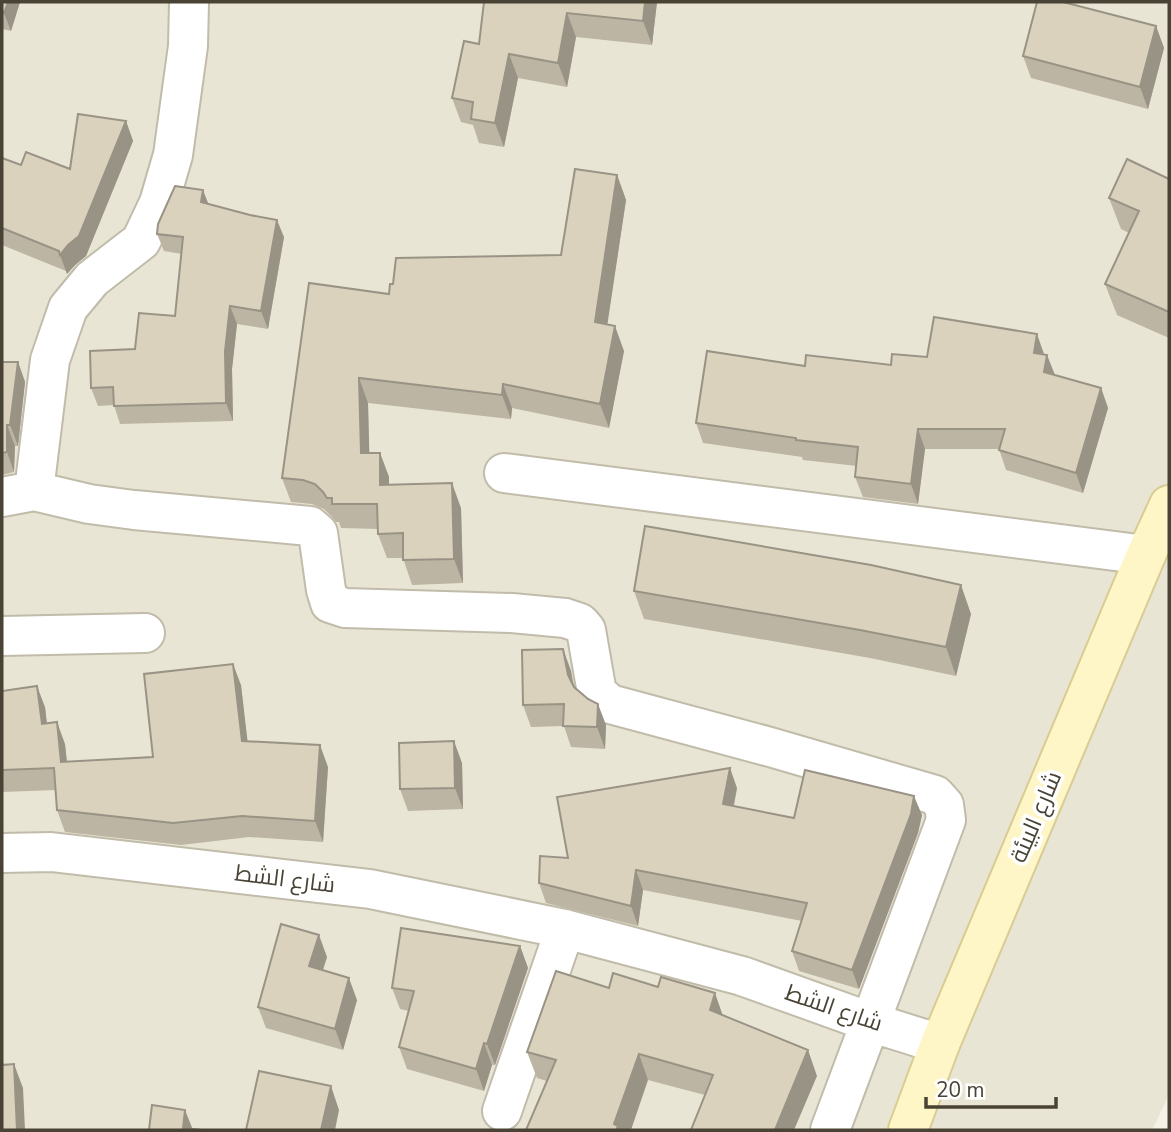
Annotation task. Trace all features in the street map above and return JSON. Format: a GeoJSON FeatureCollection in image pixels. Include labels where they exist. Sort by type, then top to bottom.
{"type":"FeatureCollection","features":[{"type":"Feature","properties":{"kind":"main road","name":"شارع البيئة"},"geometry":{"type":"LineString","coordinates":[[908,1130],[940,1044],[1169,505]]}},
{"type":"Feature","properties":{"kind":"street"},"geometry":{"type":"LineString","coordinates":[[189,2],[188,46],[173,155],[159,203],[141,241],[92,279],[68,308],[50,360],[18,494],[134,510],[310,526],[318,533],[330,603],[345,608],[512,613],[565,618],[580,623],[586,631],[597,693],[610,704],[936,795],[944,805],[946,820],[830,1130]]}},
{"type":"Feature","properties":{"kind":"street"},"geometry":{"type":"LineString","coordinates":[[504,473],[1146,555]]}},
{"type":"Feature","properties":{"kind":"street"},"geometry":{"type":"LineString","coordinates":[[2,636],[145,633]]}},
{"type":"Feature","properties":{"kind":"street","name":"شارع الشط"},"geometry":{"type":"LineString","coordinates":[[2,853],[51,852],[370,888],[565,929],[742,975],[940,1044]]}},
{"type":"Feature","properties":{"kind":"street"},"geometry":{"type":"LineString","coordinates":[[502,1111],[565,929]]}},
{"type":"Feature","properties":{"kind":"shaded area"},"geometry":{"type":"Polygon","coordinates":[[[2,2],[1169,2],[1169,1095],[1152,1130],[2,1130],[2,2]]]}},
{"type":"Feature","properties":{"kind":"building"},"geometry":{"type":"Polygon","coordinates":[[[2,2],[8,2],[4,13],[2,12],[2,2]]]}},
{"type":"Feature","properties":{"kind":"building"},"geometry":{"type":"Polygon","coordinates":[[[484,2],[645,2],[643,21],[567,13],[558,63],[509,54],[495,123],[471,119],[473,102],[452,98],[464,41],[479,44],[484,2]]]}},
{"type":"Feature","properties":{"kind":"building"},"geometry":{"type":"Polygon","coordinates":[[[1037,2],[1063,2],[1156,26],[1140,87],[1023,56],[1037,2]]]}},
{"type":"Feature","properties":{"kind":"building"},"geometry":{"type":"Polygon","coordinates":[[[78,114],[126,121],[79,236],[60,255],[59,251],[2,228],[2,158],[21,165],[26,152],[70,169],[78,114]]]}},
{"type":"Feature","properties":{"kind":"building"},"geometry":{"type":"Polygon","coordinates":[[[1127,159],[1169,179],[1169,312],[1105,284],[1139,211],[1109,198],[1127,159]]]}},
{"type":"Feature","properties":{"kind":"building"},"geometry":{"type":"Polygon","coordinates":[[[575,169],[617,175],[595,322],[615,326],[600,404],[503,384],[502,395],[359,378],[361,453],[380,453],[380,485],[452,483],[454,559],[403,560],[403,533],[378,534],[377,504],[332,504],[332,498],[327,498],[315,484],[282,478],[309,283],[389,294],[396,258],[561,255],[575,169]]]}},
{"type":"Feature","properties":{"kind":"building"},"geometry":{"type":"Polygon","coordinates":[[[175,186],[203,190],[201,202],[277,220],[261,311],[230,306],[225,351],[226,403],[114,406],[113,387],[91,388],[90,351],[135,349],[139,313],[175,316],[183,237],[157,234],[158,224],[175,186]]]}},
{"type":"Feature","properties":{"kind":"building"},"geometry":{"type":"Polygon","coordinates":[[[934,317],[1037,334],[1034,353],[1047,355],[1044,372],[1101,388],[1076,473],[999,450],[1005,429],[918,429],[911,484],[855,477],[858,447],[796,440],[696,423],[707,351],[805,366],[806,355],[891,365],[892,354],[927,357],[934,317]]]}},
{"type":"Feature","properties":{"kind":"building"},"geometry":{"type":"Polygon","coordinates":[[[2,362],[18,362],[10,425],[7,425],[7,452],[2,453],[2,362]]]}},
{"type":"Feature","properties":{"kind":"building"},"geometry":{"type":"Polygon","coordinates":[[[645,526],[871,565],[961,585],[946,647],[634,591],[645,526]]]}},
{"type":"Feature","properties":{"kind":"building"},"geometry":{"type":"Polygon","coordinates":[[[563,649],[568,675],[574,687],[598,704],[597,727],[563,726],[564,704],[523,705],[522,650],[563,649]]]}},
{"type":"Feature","properties":{"kind":"building"},"geometry":{"type":"Polygon","coordinates":[[[233,664],[242,741],[320,745],[315,821],[242,816],[173,823],[57,810],[54,768],[2,770],[2,691],[37,686],[42,724],[57,722],[61,762],[153,757],[144,674],[233,664]]]}},
{"type":"Feature","properties":{"kind":"building"},"geometry":{"type":"Polygon","coordinates":[[[454,741],[455,788],[400,789],[399,743],[454,741]]]}},
{"type":"Feature","properties":{"kind":"building"},"geometry":{"type":"Polygon","coordinates":[[[730,768],[723,804],[794,818],[805,770],[914,796],[911,814],[852,970],[792,951],[807,903],[636,870],[631,906],[539,883],[540,856],[568,858],[557,797],[730,768]]]}},
{"type":"Feature","properties":{"kind":"building"},"geometry":{"type":"Polygon","coordinates":[[[281,924],[319,935],[309,966],[349,978],[335,1029],[258,1007],[281,924]]]}},
{"type":"Feature","properties":{"kind":"building"},"geometry":{"type":"Polygon","coordinates":[[[401,928],[520,946],[476,1069],[399,1047],[414,991],[392,988],[401,928]]]}},
{"type":"Feature","properties":{"kind":"building"},"geometry":{"type":"Polygon","coordinates":[[[556,971],[609,988],[613,973],[658,987],[661,977],[715,993],[710,1010],[808,1050],[775,1130],[691,1130],[713,1075],[639,1054],[614,1124],[618,1126],[616,1130],[526,1130],[556,1060],[527,1052],[556,971]]]}},
{"type":"Feature","properties":{"kind":"building"},"geometry":{"type":"Polygon","coordinates":[[[14,1064],[17,1130],[2,1130],[2,1065],[14,1064]]]}},
{"type":"Feature","properties":{"kind":"building"},"geometry":{"type":"Polygon","coordinates":[[[259,1071],[331,1086],[321,1130],[246,1130],[259,1071]]]}},
{"type":"Feature","properties":{"kind":"building"},"geometry":{"type":"Polygon","coordinates":[[[152,1105],[185,1110],[183,1128],[202,1130],[149,1130],[152,1105]]]}}]}
